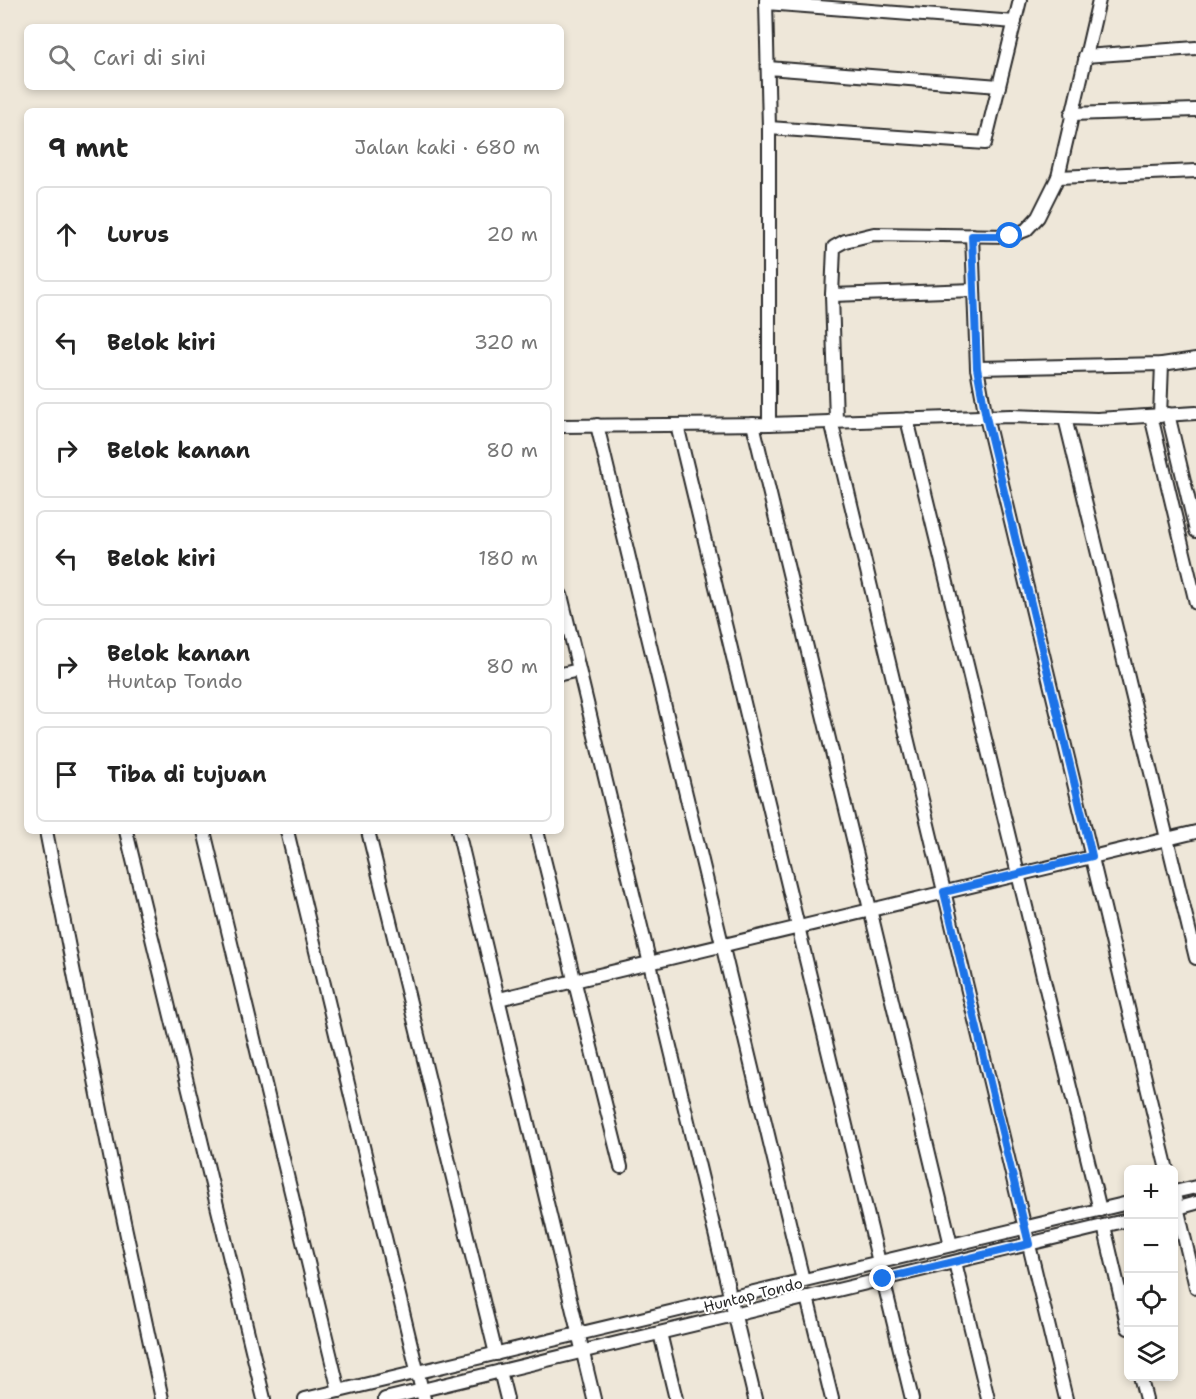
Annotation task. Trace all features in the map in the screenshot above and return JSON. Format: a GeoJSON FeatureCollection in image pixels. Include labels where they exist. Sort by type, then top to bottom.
{"type":"FeatureCollection","features":[{"type":"Feature","properties":{"kind":"street"},"geometry":{"type":"LineString","coordinates":[[770,128],[985,143],[1020,0]]}},
{"type":"Feature","properties":{"kind":"street"},"geometry":{"type":"LineString","coordinates":[[1066,1399],[834,421],[832,295],[834,247],[845,241],[874,234],[1010,236],[1026,230],[1038,217],[1058,177],[1099,0]]}},
{"type":"Feature","properties":{"kind":"street"},"geometry":{"type":"LineString","coordinates":[[769,424],[770,128],[766,2],[1015,22]]}},
{"type":"Feature","properties":{"kind":"street"},"geometry":{"type":"LineString","coordinates":[[1085,56],[1196,48]]}},
{"type":"Feature","properties":{"kind":"street"},"geometry":{"type":"LineString","coordinates":[[768,68],[999,86]]}},
{"type":"Feature","properties":{"kind":"street"},"geometry":{"type":"LineString","coordinates":[[1071,114],[1196,110]]}},
{"type":"Feature","properties":{"kind":"street"},"geometry":{"type":"LineString","coordinates":[[1058,177],[1196,171]]}},
{"type":"Feature","properties":{"kind":"street"},"geometry":{"type":"LineString","coordinates":[[972,236],[977,368],[986,417],[1166,1165]]}},
{"type":"Feature","properties":{"kind":"street"},"geometry":{"type":"LineString","coordinates":[[832,295],[974,290]]}},
{"type":"Feature","properties":{"kind":"street"},"geometry":{"type":"LineString","coordinates":[[977,368],[1162,364],[1196,359]]}},
{"type":"Feature","properties":{"kind":"street"},"geometry":{"type":"LineString","coordinates":[[1162,364],[1160,415],[1196,603]]}},
{"type":"Feature","properties":{"kind":"street"},"geometry":{"type":"LineString","coordinates":[[564,426],[769,424],[986,417],[1097,419],[1196,413]]}},
{"type":"Feature","properties":{"kind":"street"},"geometry":{"type":"LineString","coordinates":[[1160,415],[1196,531]]}},
{"type":"Feature","properties":{"kind":"street"},"geometry":{"type":"LineString","coordinates":[[1065,418],[1196,958]]}},
{"type":"Feature","properties":{"kind":"street"},"geometry":{"type":"LineString","coordinates":[[907,419],[1100,1210]]}},
{"type":"Feature","properties":{"kind":"street"},"geometry":{"type":"LineString","coordinates":[[753,424],[951,1245]]}},
{"type":"Feature","properties":{"kind":"street"},"geometry":{"type":"LineString","coordinates":[[597,425],[803,1280]]}},
{"type":"Feature","properties":{"kind":"street"},"geometry":{"type":"LineString","coordinates":[[676,425],[912,1399]]}},
{"type":"Feature","properties":{"kind":"street"},"geometry":{"type":"LineString","coordinates":[[564,608],[755,1399]]}},
{"type":"Feature","properties":{"kind":"street"},"geometry":{"type":"LineString","coordinates":[[564,673],[579,670]]}},
{"type":"Feature","properties":{"kind":"street"},"geometry":{"type":"LineString","coordinates":[[499,999],[1196,831]]}},
{"type":"Feature","properties":{"kind":"street"},"geometry":{"type":"LineString","coordinates":[[47,834],[111,1161],[162,1399]]}},
{"type":"Feature","properties":{"kind":"street"},"geometry":{"type":"LineString","coordinates":[[127,834],[264,1399]]}},
{"type":"Feature","properties":{"kind":"street"},"geometry":{"type":"LineString","coordinates":[[205,834],[339,1391]]}},
{"type":"Feature","properties":{"kind":"street"},"geometry":{"type":"LineString","coordinates":[[288,834],[423,1395]]}},
{"type":"Feature","properties":{"kind":"street"},"geometry":{"type":"LineString","coordinates":[[369,834],[496,1354]]}},
{"type":"Feature","properties":{"kind":"street"},"geometry":{"type":"LineString","coordinates":[[459,834],[594,1399]]}},
{"type":"Feature","properties":{"kind":"street"},"geometry":{"type":"LineString","coordinates":[[538,834],[621,1167]]}},
{"type":"Feature","properties":{"kind":"street"},"geometry":{"type":"LineString","coordinates":[[1178,1192],[1196,1187]]}},
{"type":"Feature","properties":{"kind":"street"},"geometry":{"type":"LineString","coordinates":[[1178,1207],[1196,1203]]}},
{"type":"Feature","properties":{"kind":"street"},"geometry":{"type":"LineString","coordinates":[[305,1399],[1124,1204]]}},
{"type":"Feature","properties":{"kind":"street"},"geometry":{"type":"LineString","coordinates":[[1178,1219],[1196,1287]]}},
{"type":"Feature","properties":{"kind":"street","name":"Huntap Tondo"},"geometry":{"type":"LineString","coordinates":[[385,1399],[423,1395],[500,1371],[1124,1221]]}},
{"type":"Feature","properties":{"kind":"street"},"geometry":{"type":"LineString","coordinates":[[1104,1226],[1128,1327]]}},
{"type":"Feature","properties":{"kind":"street"},"geometry":{"type":"LineString","coordinates":[[955,1262],[988,1399]]}},
{"type":"Feature","properties":{"kind":"street"},"geometry":{"type":"LineString","coordinates":[[807,1297],[832,1399]]}},
{"type":"Feature","properties":{"kind":"street"},"geometry":{"type":"LineString","coordinates":[[660,1333],[676,1399]]}},
{"type":"Feature","properties":{"kind":"street"},"geometry":{"type":"LineString","coordinates":[[500,1371],[507,1399]]}},
{"type":"Feature","properties":{"kind":"street"},"geometry":{"type":"LineString","coordinates":[[1141,1381],[1146,1399]]}},
{"type":"Feature","properties":{"kind":"route"},"geometry":{"type":"LineString","coordinates":[[883,1279],[1029,1244],[944,892],[1092,856],[986,417],[977,368],[972,236],[1010,236]]}}]}
